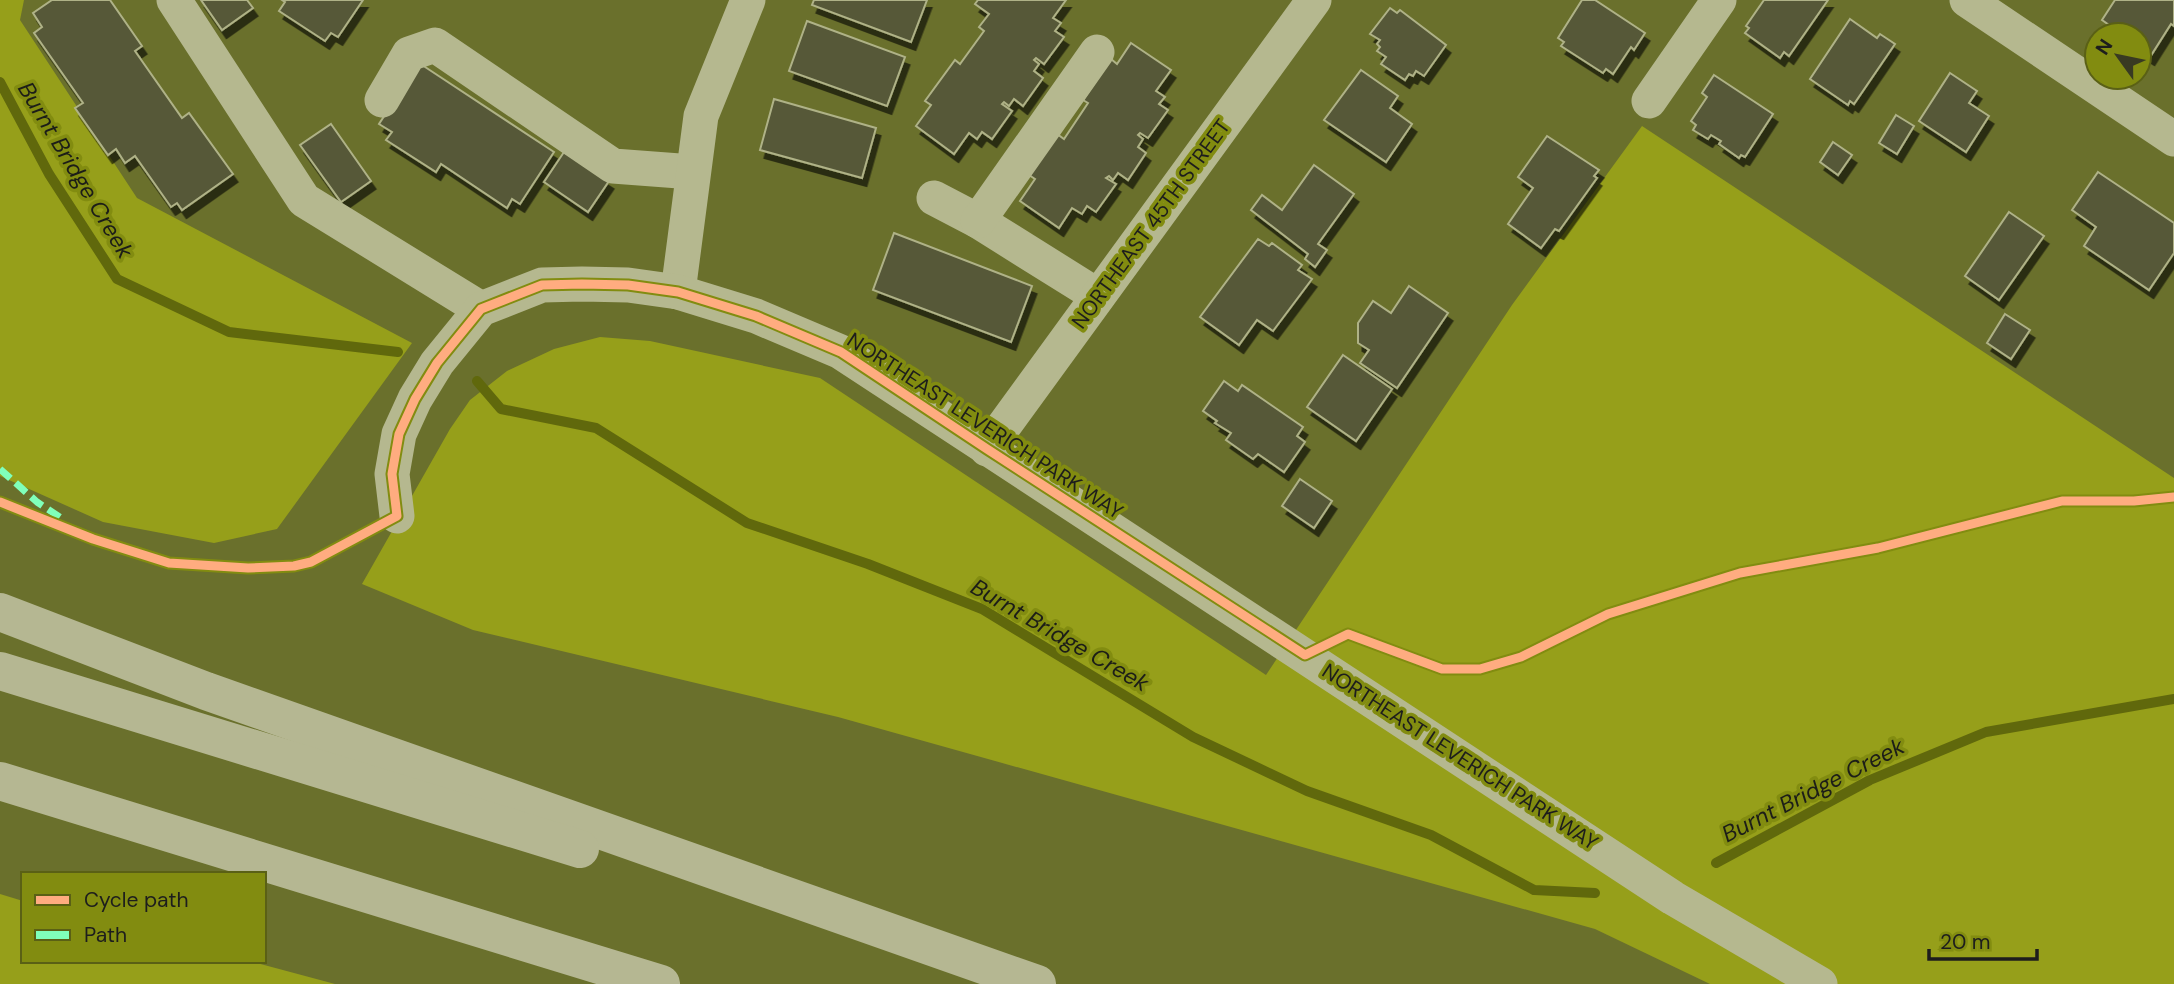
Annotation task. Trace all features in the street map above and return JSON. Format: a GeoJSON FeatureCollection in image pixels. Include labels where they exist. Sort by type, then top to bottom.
{"type":"FeatureCollection","features":[{"type":"Feature","properties":{"kind":"highway"},"geometry":{"type":"LineString","coordinates":[[0,612],[233,700],[1037,984]]}},
{"type":"Feature","properties":{"kind":"highway"},"geometry":{"type":"LineString","coordinates":[[0,671],[1020,984]]}},
{"type":"Feature","properties":{"kind":"highway"},"geometry":{"type":"LineString","coordinates":[[0,781],[661,984]]}},
{"type":"Feature","properties":{"kind":"street"},"geometry":{"type":"LineString","coordinates":[[174,0],[304,200],[481,309]]}},
{"type":"Feature","properties":{"kind":"street"},"geometry":{"type":"LineString","coordinates":[[678,292],[701,116],[748,0]]}},
{"type":"Feature","properties":{"kind":"street","name":"NORTHEAST 45TH STREET"},"geometry":{"type":"LineString","coordinates":[[987,449],[1314,0]]}},
{"type":"Feature","properties":{"kind":"street"},"geometry":{"type":"LineString","coordinates":[[1649,101],[1719,0]]}},
{"type":"Feature","properties":{"kind":"street"},"geometry":{"type":"LineString","coordinates":[[1968,0],[2174,139]]}},
{"type":"Feature","properties":{"kind":"street"},"geometry":{"type":"LineString","coordinates":[[382,100],[409,54],[435,45],[613,166],[693,172]]}},
{"type":"Feature","properties":{"kind":"street"},"geometry":{"type":"LineString","coordinates":[[978,221],[1097,52]]}},
{"type":"Feature","properties":{"kind":"street"},"geometry":{"type":"LineString","coordinates":[[934,198],[978,221],[1098,296]]}},
{"type":"Feature","properties":{"kind":"street","name":"NORTHEAST LEVERICH PARK WAY"},"geometry":{"type":"LineString","coordinates":[[397,516],[392,474],[399,434],[436,363],[481,309],[542,285],[628,285],[678,292],[756,316],[841,352],[1672,898],[1820,984]]}},
{"type":"Feature","properties":{"kind":"shaded area"},"geometry":{"type":"Polygon","coordinates":[[[0,0],[24,0],[20,20],[137,198],[412,343],[277,529],[214,543],[103,522],[0,476],[0,0]]]}},
{"type":"Feature","properties":{"kind":"shaded area"},"geometry":{"type":"Polygon","coordinates":[[[1642,126],[2174,478],[2174,984],[1710,984],[1595,929],[838,717],[473,630],[362,584],[450,429],[470,400],[507,371],[554,349],[600,337],[650,341],[820,378],[1266,675],[1512,305],[1642,126]]]}},
{"type":"Feature","properties":{"kind":"shaded area"},"geometry":{"type":"Polygon","coordinates":[[[0,894],[21,900],[21,963],[256,963],[335,984],[0,984],[0,894]]]}},
{"type":"Feature","properties":{"kind":"building"},"geometry":{"type":"Polygon","coordinates":[[[52,0],[110,0],[142,46],[135,51],[182,118],[189,113],[233,174],[182,210],[177,203],[171,207],[135,156],[125,163],[116,149],[108,155],[75,108],[83,103],[34,33],[42,27],[33,13],[52,0]]]}},
{"type":"Feature","properties":{"kind":"building"},"geometry":{"type":"Polygon","coordinates":[[[201,0],[247,0],[253,8],[222,30],[201,0]]]}},
{"type":"Feature","properties":{"kind":"building"},"geometry":{"type":"Polygon","coordinates":[[[282,0],[363,0],[338,37],[331,33],[325,41],[279,11],[285,2],[282,0]]]}},
{"type":"Feature","properties":{"kind":"building"},"geometry":{"type":"Polygon","coordinates":[[[814,0],[927,0],[911,42],[812,5],[814,0]]]}},
{"type":"Feature","properties":{"kind":"building"},"geometry":{"type":"Polygon","coordinates":[[[978,0],[1066,0],[1053,18],[1061,23],[1055,31],[1064,37],[1044,64],[1036,58],[1034,60],[1039,64],[1034,71],[1043,78],[1023,106],[1014,99],[1009,106],[1004,102],[1002,104],[1012,111],[992,139],[982,132],[977,139],[969,133],[954,154],[916,126],[931,105],[925,101],[955,60],[960,64],[984,31],[979,27],[989,14],[975,4],[978,0]]]}},
{"type":"Feature","properties":{"kind":"building"},"geometry":{"type":"Polygon","coordinates":[[[1582,0],[1595,0],[1645,33],[1634,50],[1631,47],[1613,74],[1606,69],[1603,73],[1561,46],[1564,42],[1558,38],[1582,0]]]}},
{"type":"Feature","properties":{"kind":"building"},"geometry":{"type":"Polygon","coordinates":[[[1764,0],[1828,0],[1789,56],[1784,52],[1780,58],[1745,33],[1749,28],[1746,26],[1764,0]]]}},
{"type":"Feature","properties":{"kind":"building"},"geometry":{"type":"Polygon","coordinates":[[[2115,0],[2174,0],[2174,26],[2171,24],[2153,52],[2153,21],[2102,20],[2115,0]]]}},
{"type":"Feature","properties":{"kind":"building"},"geometry":{"type":"Polygon","coordinates":[[[1390,8],[1397,13],[1400,10],[1446,45],[1424,76],[1416,71],[1413,76],[1409,74],[1405,80],[1381,64],[1386,57],[1377,51],[1380,40],[1370,34],[1390,8]]]}},
{"type":"Feature","properties":{"kind":"building"},"geometry":{"type":"Polygon","coordinates":[[[1850,19],[1877,38],[1880,34],[1895,44],[1854,104],[1850,101],[1848,105],[1810,79],[1850,19]]]}},
{"type":"Feature","properties":{"kind":"building"},"geometry":{"type":"Polygon","coordinates":[[[807,21],[905,57],[887,106],[789,71],[807,21]]]}},
{"type":"Feature","properties":{"kind":"building"},"geometry":{"type":"Polygon","coordinates":[[[1131,43],[1171,70],[1156,91],[1165,97],[1159,104],[1168,110],[1148,138],[1140,133],[1138,135],[1143,139],[1138,147],[1146,153],[1128,180],[1118,173],[1113,180],[1109,176],[1106,178],[1116,184],[1096,212],[1087,206],[1082,214],[1072,208],[1059,228],[1020,201],[1035,179],[1029,175],[1057,134],[1064,139],[1088,103],[1083,100],[1111,59],[1117,64],[1131,43]]]}},
{"type":"Feature","properties":{"kind":"building"},"geometry":{"type":"Polygon","coordinates":[[[419,63],[554,152],[520,204],[512,199],[507,208],[441,164],[436,172],[386,140],[392,132],[379,124],[419,63]]]}},
{"type":"Feature","properties":{"kind":"building"},"geometry":{"type":"Polygon","coordinates":[[[1361,70],[1398,96],[1390,108],[1412,124],[1386,162],[1324,120],[1361,70]]]}},
{"type":"Feature","properties":{"kind":"building"},"geometry":{"type":"Polygon","coordinates":[[[1950,73],[1977,91],[1969,103],[1989,116],[1966,152],[1919,121],[1950,73]]]}},
{"type":"Feature","properties":{"kind":"building"},"geometry":{"type":"Polygon","coordinates":[[[1714,75],[1773,114],[1745,157],[1741,155],[1739,158],[1711,135],[1708,139],[1693,130],[1696,125],[1691,121],[1707,97],[1702,93],[1714,75]]]}},
{"type":"Feature","properties":{"kind":"building"},"geometry":{"type":"Polygon","coordinates":[[[774,99],[876,128],[862,178],[760,150],[774,99]]]}},
{"type":"Feature","properties":{"kind":"building"},"geometry":{"type":"Polygon","coordinates":[[[1896,115],[1914,126],[1897,154],[1879,143],[1896,115]]]}},
{"type":"Feature","properties":{"kind":"building"},"geometry":{"type":"Polygon","coordinates":[[[331,124],[371,181],[341,202],[300,145],[331,124]]]}},
{"type":"Feature","properties":{"kind":"building"},"geometry":{"type":"Polygon","coordinates":[[[1547,136],[1599,170],[1594,176],[1597,178],[1559,231],[1555,229],[1541,248],[1508,224],[1533,188],[1518,177],[1547,136]]]}},
{"type":"Feature","properties":{"kind":"building"},"geometry":{"type":"Polygon","coordinates":[[[1833,142],[1852,155],[1838,175],[1820,162],[1833,142]]]}},
{"type":"Feature","properties":{"kind":"building"},"geometry":{"type":"Polygon","coordinates":[[[564,152],[609,181],[588,212],[544,182],[564,152]]]}},
{"type":"Feature","properties":{"kind":"building"},"geometry":{"type":"Polygon","coordinates":[[[1314,165],[1354,194],[1318,244],[1327,250],[1315,267],[1305,259],[1308,254],[1251,210],[1262,195],[1282,210],[1314,165]]]}},
{"type":"Feature","properties":{"kind":"building"},"geometry":{"type":"Polygon","coordinates":[[[2098,172],[2174,223],[2174,253],[2149,290],[2084,246],[2096,227],[2072,210],[2098,172]]]}},
{"type":"Feature","properties":{"kind":"building"},"geometry":{"type":"Polygon","coordinates":[[[2009,212],[2044,236],[1999,300],[1965,276],[2009,212]]]}},
{"type":"Feature","properties":{"kind":"building"},"geometry":{"type":"Polygon","coordinates":[[[894,233],[1032,286],[1011,342],[873,290],[894,233]]]}},
{"type":"Feature","properties":{"kind":"building"},"geometry":{"type":"Polygon","coordinates":[[[1258,239],[1269,246],[1272,243],[1302,265],[1298,270],[1312,279],[1273,331],[1257,320],[1239,345],[1200,317],[1258,239]]]}},
{"type":"Feature","properties":{"kind":"building"},"geometry":{"type":"Polygon","coordinates":[[[1409,286],[1448,313],[1397,388],[1360,363],[1369,350],[1358,343],[1358,323],[1373,301],[1391,313],[1409,286]]]}},
{"type":"Feature","properties":{"kind":"building"},"geometry":{"type":"Polygon","coordinates":[[[2005,314],[2030,330],[2011,359],[1987,343],[2005,314]]]}},
{"type":"Feature","properties":{"kind":"building"},"geometry":{"type":"Polygon","coordinates":[[[1343,355],[1392,389],[1356,441],[1307,407],[1343,355]]]}},
{"type":"Feature","properties":{"kind":"building"},"geometry":{"type":"Polygon","coordinates":[[[1224,381],[1238,391],[1242,385],[1303,427],[1297,436],[1305,442],[1284,472],[1258,454],[1253,459],[1226,440],[1231,433],[1203,411],[1224,381]]]}},
{"type":"Feature","properties":{"kind":"building"},"geometry":{"type":"Polygon","coordinates":[[[1300,479],[1332,501],[1314,528],[1282,506],[1300,479]]]}},
{"type":"Feature","properties":{"kind":"waterway","name":"Burnt Bridge Creek"},"geometry":{"type":"LineString","coordinates":[[0,82],[49,174],[117,279],[229,332],[398,352]]}},
{"type":"Feature","properties":{"kind":"waterway","name":"Burnt Bridge Creek"},"geometry":{"type":"LineString","coordinates":[[477,381],[501,409],[596,428],[747,523],[868,564],[982,609],[1193,737],[1307,791],[1431,835],[1534,890],[1595,893]]}},
{"type":"Feature","properties":{"kind":"waterway","name":"Burnt Bridge Creek"},"geometry":{"type":"LineString","coordinates":[[1716,863],[1870,780],[1986,732],[2174,699]]}},
{"type":"Feature","properties":{"kind":"marked path"},"geometry":{"type":"LineString","coordinates":[[0,469],[37,502],[64,520]]}},
{"type":"Feature","properties":{"kind":"cycle path"},"geometry":{"type":"LineString","coordinates":[[0,502],[93,539],[169,563],[248,568],[294,566],[311,562],[397,516],[392,474],[399,434],[415,399],[437,363],[481,309],[542,285],[582,284],[628,285],[678,292],[756,316],[841,352],[1305,655],[1348,634],[1442,669],[1480,669],[1521,657],[1608,614],[1740,573],[1878,548],[2062,501],[2134,501],[2174,497]]}}]}
